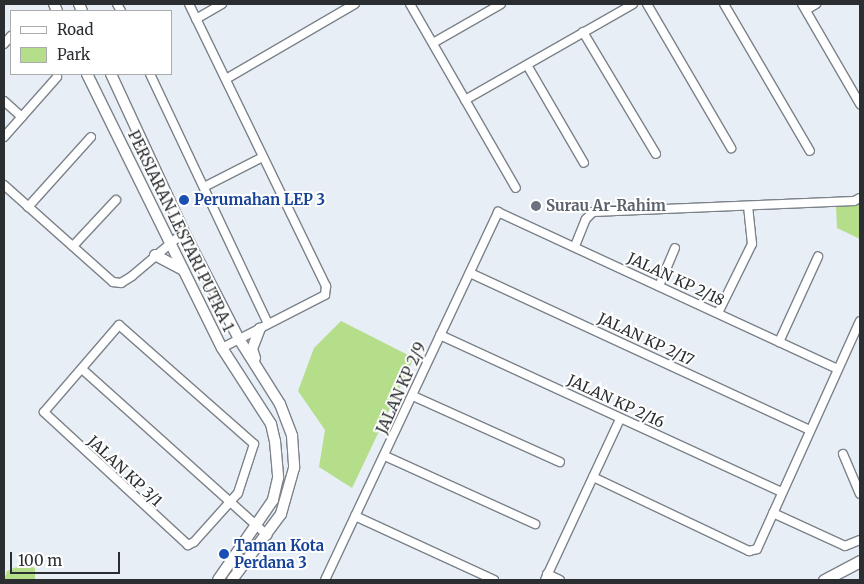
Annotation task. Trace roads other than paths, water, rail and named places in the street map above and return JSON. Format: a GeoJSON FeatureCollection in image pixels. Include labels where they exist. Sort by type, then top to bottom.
{"type":"FeatureCollection","features":[{"type":"Feature","properties":{"kind":"main road"},"geometry":{"type":"LineString","coordinates":[[824,580],[860,560]]}},
{"type":"Feature","properties":{"kind":"street"},"geometry":{"type":"LineString","coordinates":[[189,4],[326,286],[325,295],[222,348]]}},
{"type":"Feature","properties":{"kind":"street"},"geometry":{"type":"LineString","coordinates":[[196,19],[222,4]]}},
{"type":"Feature","properties":{"kind":"street"},"geometry":{"type":"LineString","coordinates":[[226,79],[355,4]]}},
{"type":"Feature","properties":{"kind":"street"},"geometry":{"type":"LineString","coordinates":[[410,4],[516,188]]}},
{"type":"Feature","properties":{"kind":"street"},"geometry":{"type":"LineString","coordinates":[[465,100],[633,4]]}},
{"type":"Feature","properties":{"kind":"street"},"geometry":{"type":"LineString","coordinates":[[648,4],[731,148]]}},
{"type":"Feature","properties":{"kind":"street"},"geometry":{"type":"LineString","coordinates":[[724,4],[810,151]]}},
{"type":"Feature","properties":{"kind":"street"},"geometry":{"type":"LineString","coordinates":[[816,4],[804,7],[860,104]]}},
{"type":"Feature","properties":{"kind":"street"},"geometry":{"type":"LineString","coordinates":[[433,43],[496,5]]}},
{"type":"Feature","properties":{"kind":"street"},"geometry":{"type":"LineString","coordinates":[[583,32],[656,154]]}},
{"type":"Feature","properties":{"kind":"street"},"geometry":{"type":"LineString","coordinates":[[527,65],[584,163]]}},
{"type":"Feature","properties":{"kind":"street","name":"PERSIARAN LESTARI PUTRA 1"},"geometry":{"type":"LineString","coordinates":[[88,75],[222,348],[253,399],[271,424],[278,458],[273,500],[257,527],[218,580]]}},
{"type":"Feature","properties":{"kind":"street","name":"PERSIARAN LESTARI PUTRA 1"},"geometry":{"type":"LineString","coordinates":[[111,75],[184,232],[239,339],[263,377]]}},
{"type":"Feature","properties":{"kind":"street"},"geometry":{"type":"LineString","coordinates":[[150,75],[204,187],[264,326]]}},
{"type":"Feature","properties":{"kind":"street"},"geometry":{"type":"LineString","coordinates":[[4,137],[57,77]]}},
{"type":"Feature","properties":{"kind":"street"},"geometry":{"type":"LineString","coordinates":[[4,101],[22,117]]}},
{"type":"Feature","properties":{"kind":"street"},"geometry":{"type":"LineString","coordinates":[[28,207],[91,137]]}},
{"type":"Feature","properties":{"kind":"street"},"geometry":{"type":"LineString","coordinates":[[204,187],[263,157]]}},
{"type":"Feature","properties":{"kind":"street"},"geometry":{"type":"LineString","coordinates":[[4,185],[113,282],[121,283],[184,232]]}},
{"type":"Feature","properties":{"kind":"street"},"geometry":{"type":"LineString","coordinates":[[575,246],[586,219],[593,212],[854,201],[860,198]]}},
{"type":"Feature","properties":{"kind":"street"},"geometry":{"type":"LineString","coordinates":[[73,246],[116,200]]}},
{"type":"Feature","properties":{"kind":"street"},"geometry":{"type":"LineString","coordinates":[[718,313],[752,244],[748,206]]}},
{"type":"Feature","properties":{"kind":"street","name":"JALAN KP 2/9"},"geometry":{"type":"LineString","coordinates":[[326,578],[385,456],[498,212],[504,212]]}},
{"type":"Feature","properties":{"kind":"street","name":"JALAN KP 2/18"},"geometry":{"type":"LineString","coordinates":[[504,212],[838,369]]}},
{"type":"Feature","properties":{"kind":"street"},"geometry":{"type":"LineString","coordinates":[[658,286],[675,248]]}},
{"type":"Feature","properties":{"kind":"street"},"geometry":{"type":"LineString","coordinates":[[155,255],[183,271]]}},
{"type":"Feature","properties":{"kind":"street"},"geometry":{"type":"LineString","coordinates":[[779,342],[818,257]]}},
{"type":"Feature","properties":{"kind":"street","name":"JALAN KP 2/17"},"geometry":{"type":"LineString","coordinates":[[470,273],[810,430]]}},
{"type":"Feature","properties":{"kind":"street"},"geometry":{"type":"LineString","coordinates":[[593,478],[749,550],[757,549],[781,492],[860,322]]}},
{"type":"Feature","properties":{"kind":"street"},"geometry":{"type":"LineString","coordinates":[[230,502],[238,493],[254,449],[252,440],[122,325],[117,327],[82,369],[257,527],[267,535]]}},
{"type":"Feature","properties":{"kind":"street"},"geometry":{"type":"LineString","coordinates":[[232,580],[281,514],[294,468],[292,436],[280,404],[263,377],[252,349],[264,326]]}},
{"type":"Feature","properties":{"kind":"street","name":"JALAN KP 2/16"},"geometry":{"type":"LineString","coordinates":[[440,335],[781,492]]}},
{"type":"Feature","properties":{"kind":"street","name":"JALAN KP 3/1"},"geometry":{"type":"LineString","coordinates":[[82,369],[45,408],[46,416],[181,541],[188,545],[194,542],[230,502]]}},
{"type":"Feature","properties":{"kind":"street"},"geometry":{"type":"LineString","coordinates":[[413,396],[560,462]]}},
{"type":"Feature","properties":{"kind":"street"},"geometry":{"type":"LineString","coordinates":[[560,580],[546,577],[620,419]]}},
{"type":"Feature","properties":{"kind":"street"},"geometry":{"type":"LineString","coordinates":[[843,454],[860,494]]}},
{"type":"Feature","properties":{"kind":"street"},"geometry":{"type":"LineString","coordinates":[[385,456],[535,524]]}},
{"type":"Feature","properties":{"kind":"street"},"geometry":{"type":"LineString","coordinates":[[772,513],[844,546],[860,540]]}},
{"type":"Feature","properties":{"kind":"street"},"geometry":{"type":"LineString","coordinates":[[355,516],[494,580]]}},
{"type":"Feature","properties":{"kind":"street"},"geometry":{"type":"LineString","coordinates":[[326,578],[336,580]]}},
{"type":"Feature","properties":{"kind":"place","name":"Perumahan LEP 3"},"geometry":{"type":"Point","coordinates":[184,200]}},
{"type":"Feature","properties":{"kind":"place","name":"Surau Ar-Rahim"},"geometry":{"type":"Point","coordinates":[536,206]}},
{"type":"Feature","properties":{"kind":"place","name":"Taman Kota Perdana 3"},"geometry":{"type":"Point","coordinates":[224,554]}}]}
